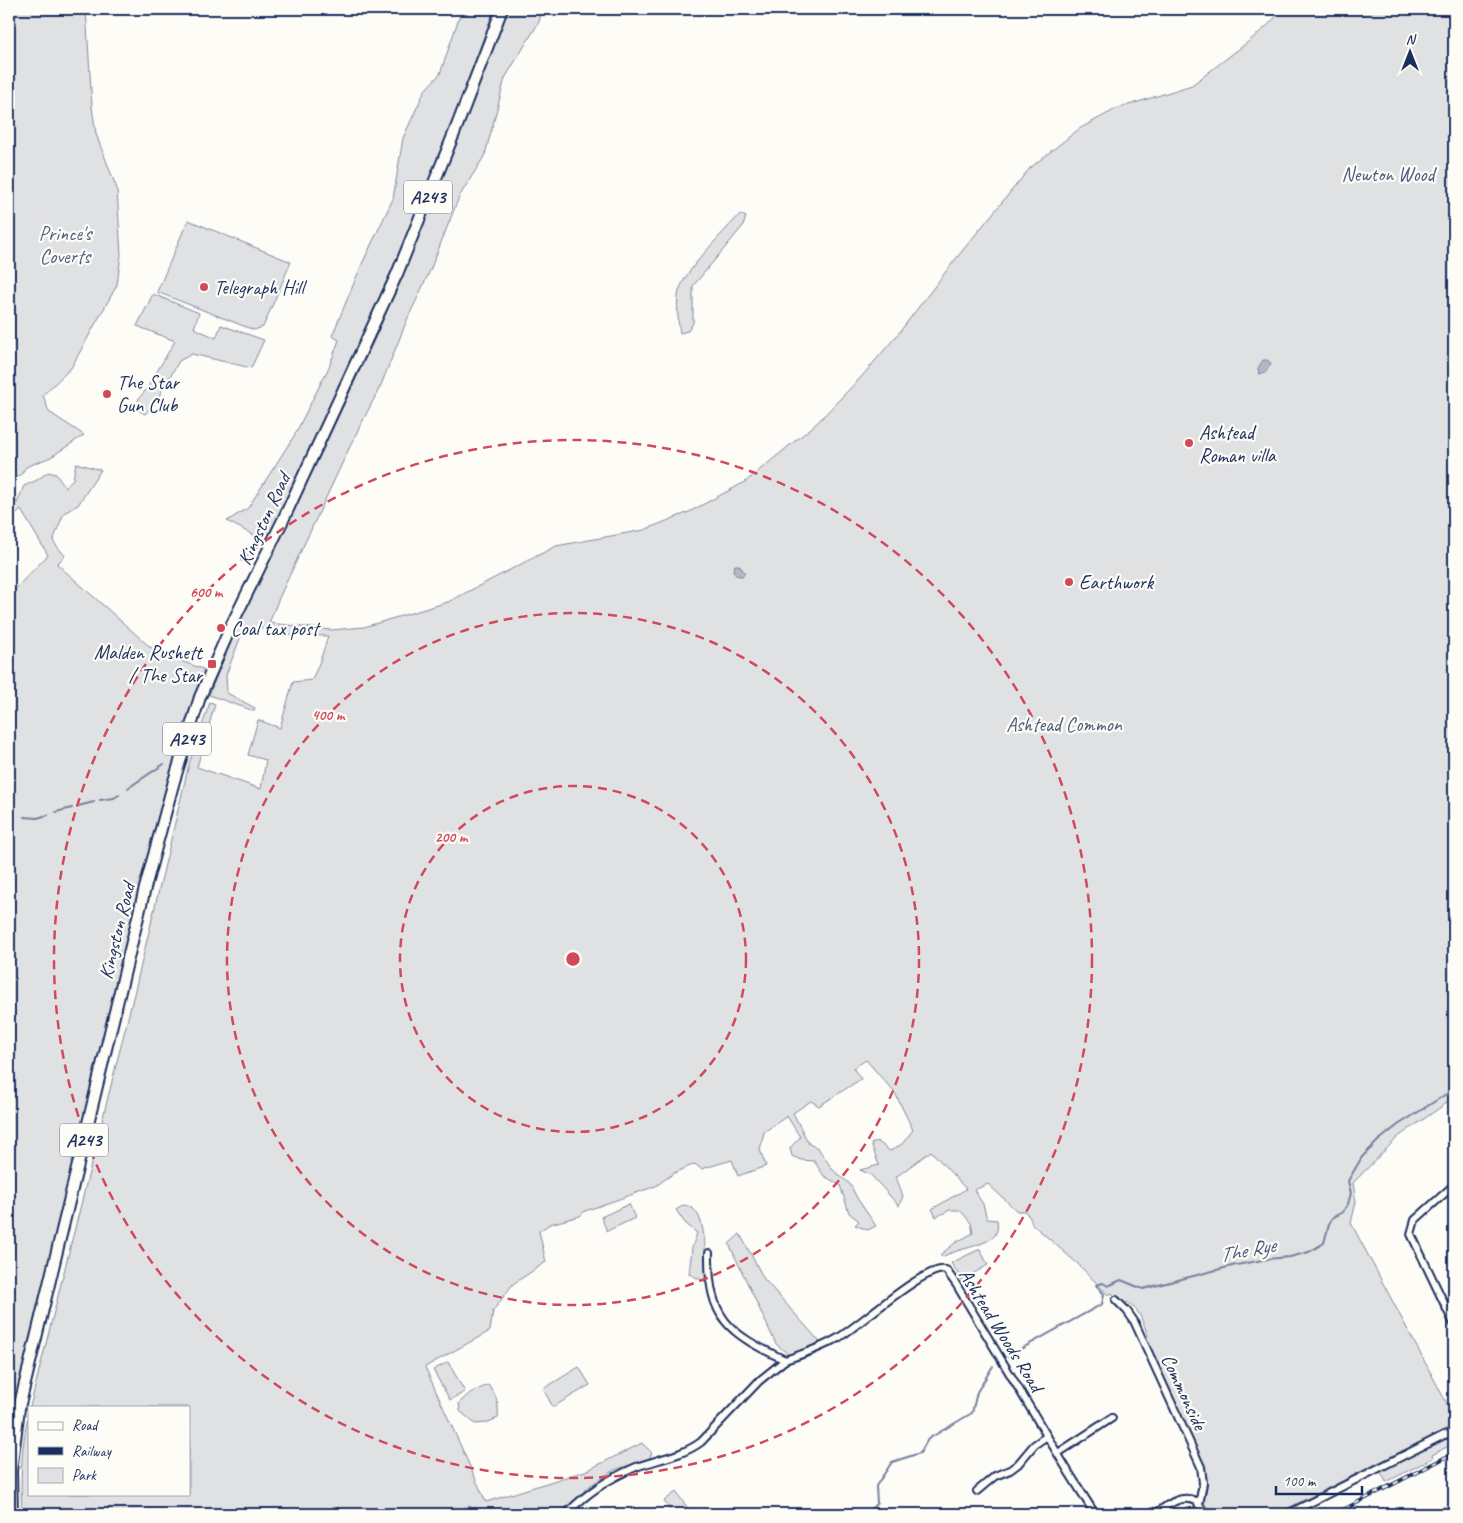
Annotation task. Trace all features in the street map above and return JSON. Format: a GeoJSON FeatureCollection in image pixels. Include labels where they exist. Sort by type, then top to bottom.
{"type":"FeatureCollection","features":[{"type":"Feature","properties":{"kind":"highway","name":"Kingston Road"},"geometry":{"type":"LineString","coordinates":[[12,1514],[11,1471],[18,1408],[145,888],[174,780],[200,697],[397,274],[502,9]]}},
{"type":"Feature","properties":{"kind":"street"},"geometry":{"type":"LineString","coordinates":[[1454,1184],[1415,1220],[1410,1234],[1454,1324]]}},
{"type":"Feature","properties":{"kind":"street"},"geometry":{"type":"LineString","coordinates":[[709,1253],[715,1306],[723,1320],[744,1339],[785,1360]]}},
{"type":"Feature","properties":{"kind":"street","name":"Ashtead Woods Road"},"geometry":{"type":"LineString","coordinates":[[566,1514],[600,1484],[637,1467],[691,1449],[701,1442],[759,1381],[785,1360],[812,1351],[839,1337],[877,1308],[923,1277],[933,1271],[943,1269],[949,1273],[956,1284],[1095,1514]]}},
{"type":"Feature","properties":{"kind":"street","name":"Commonside"},"geometry":{"type":"LineString","coordinates":[[1116,1300],[1134,1321],[1201,1467],[1203,1484],[1199,1505]]}},
{"type":"Feature","properties":{"kind":"street"},"geometry":{"type":"LineString","coordinates":[[1058,1453],[1112,1418]]}},
{"type":"Feature","properties":{"kind":"street"},"geometry":{"type":"LineString","coordinates":[[1288,1514],[1444,1435],[1454,1433]]}},
{"type":"Feature","properties":{"kind":"street"},"geometry":{"type":"LineString","coordinates":[[977,1491],[995,1476],[1010,1470],[1018,1464],[1034,1445],[1047,1436]]}},
{"type":"Feature","properties":{"kind":"street"},"geometry":{"type":"LineString","coordinates":[[1155,1514],[1178,1499],[1192,1500],[1199,1505],[1205,1514]]}},
{"type":"Feature","properties":{"kind":"green space","name":"Prince's Coverts"},"geometry":{"type":"Polygon","coordinates":[[[9,9],[86,9],[92,107],[96,134],[117,189],[121,255],[117,285],[71,368],[43,395],[49,412],[84,435],[51,457],[26,467],[20,476],[9,480],[9,9]]]}},
{"type":"Feature","properties":{"kind":"green space"},"geometry":{"type":"Polygon","coordinates":[[[462,9],[494,9],[453,123],[398,262],[268,543],[227,521],[248,508],[294,436],[329,367],[339,340],[332,336],[361,266],[393,199],[403,138],[425,90],[440,74],[462,9]]]}},
{"type":"Feature","properties":{"kind":"green space","name":"Ashtead Common"},"geometry":{"type":"Polygon","coordinates":[[[507,9],[542,9],[539,22],[505,78],[485,155],[459,197],[381,385],[353,440],[269,623],[331,630],[364,627],[448,602],[556,546],[644,530],[689,512],[745,482],[817,423],[863,375],[898,334],[954,261],[1030,168],[1079,129],[1116,109],[1192,85],[1266,27],[1283,9],[1454,9],[1454,1098],[1398,1137],[1353,1183],[1356,1202],[1351,1223],[1454,1417],[1454,1428],[1448,1428],[1276,1514],[1210,1514],[1204,1502],[1206,1480],[1202,1460],[1145,1339],[1148,1336],[1135,1308],[1127,1302],[1124,1305],[1112,1293],[1108,1295],[1078,1264],[1032,1224],[1025,1211],[1017,1211],[988,1184],[974,1190],[983,1204],[987,1219],[997,1220],[995,1234],[992,1238],[981,1244],[942,1257],[940,1255],[955,1243],[973,1233],[971,1223],[960,1210],[950,1210],[936,1217],[932,1209],[966,1189],[931,1151],[896,1177],[903,1196],[899,1206],[871,1175],[860,1170],[879,1165],[871,1144],[877,1141],[890,1151],[902,1144],[913,1130],[895,1093],[866,1060],[853,1068],[861,1079],[819,1106],[811,1101],[793,1113],[809,1144],[818,1148],[833,1170],[850,1184],[876,1226],[868,1230],[855,1225],[859,1221],[849,1213],[840,1185],[824,1176],[814,1161],[801,1160],[792,1156],[790,1148],[800,1137],[787,1116],[764,1132],[760,1150],[766,1166],[738,1176],[732,1160],[701,1169],[695,1164],[674,1173],[656,1186],[585,1211],[580,1216],[550,1224],[539,1231],[546,1262],[513,1284],[493,1311],[490,1331],[425,1367],[486,1502],[588,1470],[642,1443],[652,1453],[649,1459],[614,1470],[591,1485],[559,1514],[473,1514],[470,1506],[440,1514],[22,1514],[22,1463],[28,1417],[28,1496],[190,1496],[190,1406],[30,1406],[136,986],[189,764],[210,702],[215,704],[197,767],[261,789],[266,760],[248,755],[258,720],[280,728],[293,682],[312,680],[328,636],[280,635],[265,628],[245,629],[226,675],[227,693],[255,708],[254,711],[209,695],[239,620],[376,336],[431,204],[507,9]]]}},
{"type":"Feature","properties":{"kind":"green space"},"geometry":{"type":"Polygon","coordinates":[[[740,214],[746,217],[743,226],[693,286],[693,323],[688,331],[680,333],[678,301],[679,291],[683,282],[697,262],[740,214]]]}},
{"type":"Feature","properties":{"kind":"green space"},"geometry":{"type":"Polygon","coordinates":[[[188,220],[291,262],[263,327],[254,330],[157,292],[188,220]]]}},
{"type":"Feature","properties":{"kind":"green space"},"geometry":{"type":"Polygon","coordinates":[[[153,294],[199,313],[194,328],[216,338],[221,325],[264,340],[251,368],[192,354],[179,361],[155,403],[145,414],[136,409],[139,398],[146,390],[175,341],[137,326],[153,294]]]}},
{"type":"Feature","properties":{"kind":"green space"},"geometry":{"type":"Polygon","coordinates":[[[76,463],[101,470],[78,505],[64,513],[53,541],[65,556],[57,564],[150,647],[167,656],[203,669],[203,674],[169,784],[78,1141],[72,1145],[68,1144],[67,1148],[75,1156],[72,1173],[40,1295],[9,1429],[9,595],[48,555],[21,510],[9,521],[9,499],[13,497],[17,503],[24,486],[48,472],[56,474],[65,488],[73,479],[76,463]]]}},
{"type":"Feature","properties":{"kind":"green space"},"geometry":{"type":"Polygon","coordinates":[[[629,1204],[635,1218],[607,1231],[601,1217],[629,1204]]]}},
{"type":"Feature","properties":{"kind":"green space"},"geometry":{"type":"Polygon","coordinates":[[[684,1205],[692,1208],[701,1221],[705,1242],[706,1282],[689,1274],[692,1248],[697,1233],[685,1223],[676,1210],[684,1205]]]}},
{"type":"Feature","properties":{"kind":"green space"},"geometry":{"type":"Polygon","coordinates":[[[740,1234],[764,1279],[820,1342],[789,1355],[776,1344],[729,1244],[740,1234]]]}},
{"type":"Feature","properties":{"kind":"green space"},"geometry":{"type":"Polygon","coordinates":[[[980,1249],[988,1265],[962,1280],[951,1263],[980,1249]]]}},
{"type":"Feature","properties":{"kind":"green space"},"geometry":{"type":"Polygon","coordinates":[[[448,1362],[465,1392],[450,1400],[433,1370],[448,1362]]]}},
{"type":"Feature","properties":{"kind":"green space"},"geometry":{"type":"Polygon","coordinates":[[[579,1367],[590,1385],[553,1407],[543,1389],[579,1367]]]}},
{"type":"Feature","properties":{"kind":"green space"},"geometry":{"type":"Polygon","coordinates":[[[488,1385],[494,1392],[497,1400],[498,1418],[486,1423],[475,1424],[460,1411],[459,1403],[470,1393],[488,1385]]]}},
{"type":"Feature","properties":{"kind":"green space"},"geometry":{"type":"Polygon","coordinates":[[[1451,1439],[1454,1443],[1432,1455],[1433,1458],[1386,1482],[1380,1470],[1440,1440],[1451,1439]]]}},
{"type":"Feature","properties":{"kind":"green space"},"geometry":{"type":"Polygon","coordinates":[[[676,1492],[692,1514],[673,1514],[664,1501],[676,1492]]]}},
{"type":"Feature","properties":{"kind":"green space"},"geometry":{"type":"Polygon","coordinates":[[[1454,1503],[1454,1514],[1426,1514],[1454,1503]]]}},
{"type":"Feature","properties":{"kind":"shaded area"},"geometry":{"type":"Polygon","coordinates":[[[1263,360],[1271,363],[1266,372],[1259,374],[1258,368],[1263,360]]]}},
{"type":"Feature","properties":{"kind":"shaded area"},"geometry":{"type":"Polygon","coordinates":[[[735,565],[739,565],[745,573],[743,576],[734,573],[735,565]]]}},
{"type":"Feature","properties":{"kind":"waterway"},"geometry":{"type":"LineString","coordinates":[[128,788],[164,764]]}},
{"type":"Feature","properties":{"kind":"waterway"},"geometry":{"type":"LineString","coordinates":[[100,800],[114,798],[119,795]]}},
{"type":"Feature","properties":{"kind":"waterway"},"geometry":{"type":"LineString","coordinates":[[78,806],[94,802]]}},
{"type":"Feature","properties":{"kind":"waterway"},"geometry":{"type":"LineString","coordinates":[[56,812],[72,808]]}},
{"type":"Feature","properties":{"kind":"waterway"},"geometry":{"type":"LineString","coordinates":[[24,817],[37,818],[48,815]]}},
{"type":"Feature","properties":{"kind":"waterway","name":"The Rye"},"geometry":{"type":"LineString","coordinates":[[1008,1356],[1102,1304],[1104,1294],[1096,1285],[1103,1283],[1108,1286],[1121,1280],[1143,1289],[1232,1266],[1267,1259],[1290,1257],[1309,1252],[1324,1243],[1332,1218],[1343,1212],[1348,1204],[1351,1193],[1348,1181],[1362,1157],[1398,1125],[1454,1089]]}},
{"type":"Feature","properties":{"kind":"waterway","name":"The Rye"},"geometry":{"type":"LineString","coordinates":[[866,1514],[877,1503],[876,1486],[892,1462],[920,1453],[928,1439],[972,1413],[977,1392],[993,1366]]}},
{"type":"Feature","properties":{"kind":"railway"},"geometry":{"type":"LineString","coordinates":[[1335,1514],[1454,1453]]}},
{"type":"Feature","properties":{"kind":"place","name":"Telegraph Hill"},"geometry":{"type":"Point","coordinates":[204,287]}},
{"type":"Feature","properties":{"kind":"place","name":"The Star Gun Club"},"geometry":{"type":"Point","coordinates":[107,394]}},
{"type":"Feature","properties":{"kind":"place","name":"Ashtead Roman villa"},"geometry":{"type":"Point","coordinates":[1189,443]}},
{"type":"Feature","properties":{"kind":"place","name":"Earthwork"},"geometry":{"type":"Point","coordinates":[1069,582]}},
{"type":"Feature","properties":{"kind":"place","name":"Coal tax post"},"geometry":{"type":"Point","coordinates":[221,628]}},
{"type":"Feature","properties":{"kind":"place","name":"Malden Rushett / The Star"},"geometry":{"type":"Point","coordinates":[212,664]}},
{"type":"Feature","properties":{"kind":"park label","name":"Newton Wood"},"geometry":{"type":"Point","coordinates":[1388,174]}}]}
